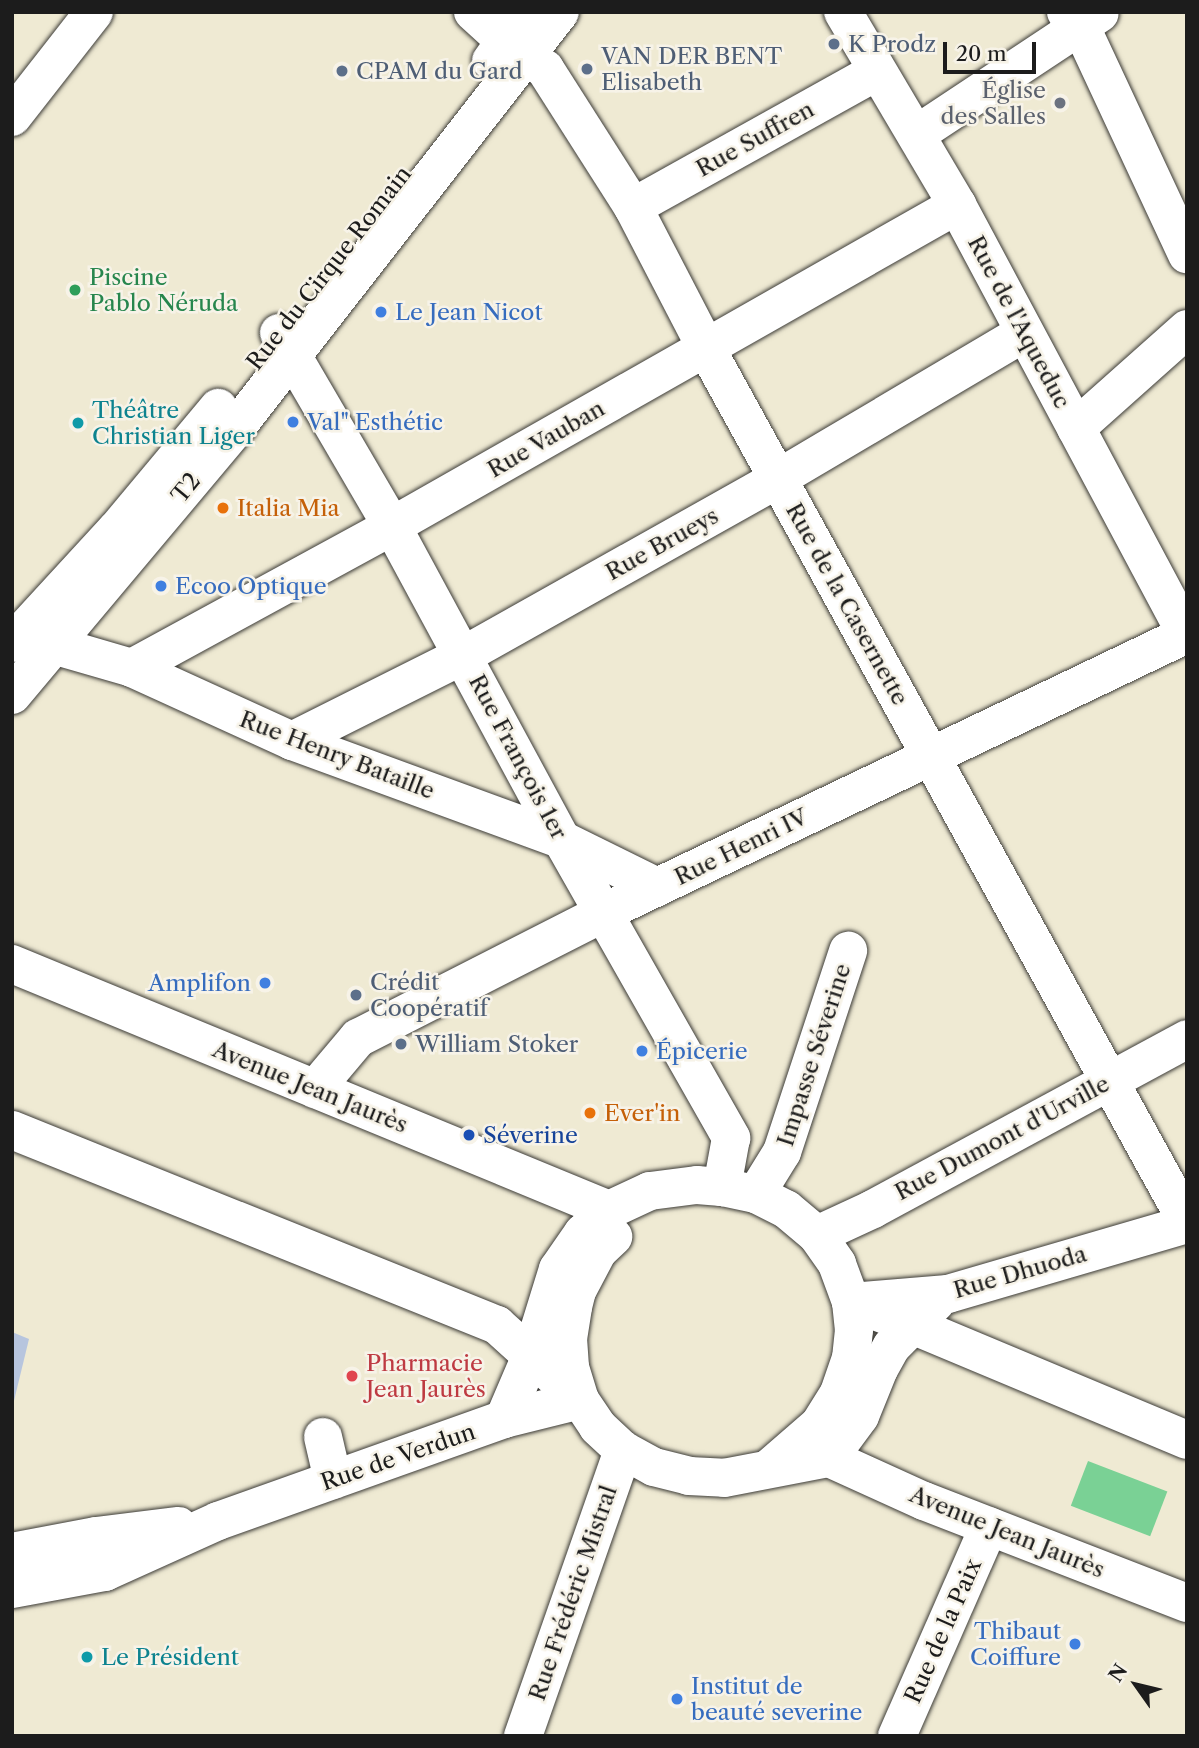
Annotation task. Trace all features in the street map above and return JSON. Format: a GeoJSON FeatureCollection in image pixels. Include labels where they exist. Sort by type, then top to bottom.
{"type":"FeatureCollection","features":[{"type":"Feature","properties":{"kind":"street"},"geometry":{"type":"LineString","coordinates":[[12,117],[26,75],[94,12]]}},
{"type":"Feature","properties":{"kind":"street","name":"Rue de la Casernette"},"geometry":{"type":"LineString","coordinates":[[473,12],[520,37],[545,69],[633,208],[777,479],[1111,1080],[1187,1223]]}},
{"type":"Feature","properties":{"kind":"street","name":"T2"},"geometry":{"type":"LineString","coordinates":[[12,695],[148,534],[286,344],[520,37],[560,12]]}},
{"type":"Feature","properties":{"kind":"street","name":"Rue de l'Aqueduc"},"geometry":{"type":"LineString","coordinates":[[843,12],[957,205],[1186,635]]}},
{"type":"Feature","properties":{"kind":"street"},"geometry":{"type":"LineString","coordinates":[[917,134],[1083,17],[1187,254]]}},
{"type":"Feature","properties":{"kind":"street","name":"Rue Suffren"},"geometry":{"type":"LineString","coordinates":[[633,208],[877,71]]}},
{"type":"Feature","properties":{"kind":"street","name":"Rue Vauban"},"geometry":{"type":"LineString","coordinates":[[132,668],[392,526],[957,205]]}},
{"type":"Feature","properties":{"kind":"street"},"geometry":{"type":"LineString","coordinates":[[1076,428],[1187,329]]}},
{"type":"Feature","properties":{"kind":"street","name":"Rue Brueys"},"geometry":{"type":"LineString","coordinates":[[292,741],[464,655],[777,479],[1024,332]]}},
{"type":"Feature","properties":{"kind":"street","name":"Rue François 1er"},"geometry":{"type":"LineString","coordinates":[[286,344],[392,526],[562,840],[731,1138],[739,1190]]}},
{"type":"Feature","properties":{"kind":"street","name":"Rue du Cirque Romain"},"geometry":{"type":"LineString","coordinates":[[12,645],[286,344]]}},
{"type":"Feature","properties":{"kind":"street","name":"Rue Henri IV"},"geometry":{"type":"LineString","coordinates":[[315,1089],[358,1038],[605,912],[1186,635]]}},
{"type":"Feature","properties":{"kind":"street","name":"Rue Henry Bataille"},"geometry":{"type":"LineString","coordinates":[[12,645],[53,645],[132,668],[292,741],[562,840],[657,887]]}},
{"type":"Feature","properties":{"kind":"street","name":"Impasse Séverine"},"geometry":{"type":"LineString","coordinates":[[739,1190],[782,1152],[848,951]]}},
{"type":"Feature","properties":{"kind":"street","name":"Avenue Jean Jaurès"},"geometry":{"type":"LineString","coordinates":[[12,964],[609,1210]]}},
{"type":"Feature","properties":{"kind":"street","name":"Rue Dumont d'Urville"},"geometry":{"type":"LineString","coordinates":[[817,1235],[873,1209],[1187,1040]]}},
{"type":"Feature","properties":{"kind":"street"},"geometry":{"type":"LineString","coordinates":[[12,1130],[468,1311],[497,1325],[580,1400],[598,1427],[623,1450],[654,1467],[689,1476],[733,1477],[829,1458],[860,1416],[879,1369],[892,1346],[948,1294]]}},
{"type":"Feature","properties":{"kind":"street"},"geometry":{"type":"LineString","coordinates":[[504,1419],[531,1356],[558,1269],[583,1233],[609,1210],[650,1191],[697,1185],[739,1190],[786,1209],[817,1235],[837,1264],[851,1302],[851,1358],[839,1393],[819,1425],[764,1472]]}},
{"type":"Feature","properties":{"kind":"street"},"geometry":{"type":"LineString","coordinates":[[580,1400],[570,1367],[568,1339],[577,1291],[598,1251],[630,1221],[670,1190]]}},
{"type":"Feature","properties":{"kind":"street","name":"Rue Dhuoda"},"geometry":{"type":"LineString","coordinates":[[851,1302],[948,1294],[1187,1223]]}},
{"type":"Feature","properties":{"kind":"street"},"geometry":{"type":"LineString","coordinates":[[851,1302],[1187,1440]]}},
{"type":"Feature","properties":{"kind":"street","name":"Rue de Verdun"},"geometry":{"type":"LineString","coordinates":[[12,1589],[105,1572],[218,1521],[504,1419],[580,1400]]}},
{"type":"Feature","properties":{"kind":"street"},"geometry":{"type":"LineString","coordinates":[[323,1437],[333,1480]]}},
{"type":"Feature","properties":{"kind":"street","name":"Rue Frédéric Mistral"},"geometry":{"type":"LineString","coordinates":[[523,1736],[623,1450]]}},
{"type":"Feature","properties":{"kind":"street","name":"Avenue Jean Jaurès"},"geometry":{"type":"LineString","coordinates":[[829,1458],[924,1501],[1187,1603]]}},
{"type":"Feature","properties":{"kind":"street","name":"Rue de Verdun"},"geometry":{"type":"LineString","coordinates":[[12,1552],[96,1536],[218,1521]]}},
{"type":"Feature","properties":{"kind":"street","name":"Rue de la Paix"},"geometry":{"type":"LineString","coordinates":[[897,1736],[989,1526]]}},
{"type":"Feature","properties":{"kind":"shaded area"},"geometry":{"type":"Polygon","coordinates":[[[12,1332],[29,1339],[12,1409],[12,1332]]]}},
{"type":"Feature","properties":{"kind":"green space"},"geometry":{"type":"Polygon","coordinates":[[[1088,1461],[1167,1491],[1150,1536],[1071,1506],[1088,1461]]]}},
{"type":"Feature","properties":{"kind":"place","name":"K Prodz"},"geometry":{"type":"Point","coordinates":[834,44]}},
{"type":"Feature","properties":{"kind":"place","name":"VAN DER BENT Elisabeth"},"geometry":{"type":"Point","coordinates":[587,69]}},
{"type":"Feature","properties":{"kind":"place","name":"CPAM du Gard"},"geometry":{"type":"Point","coordinates":[342,71]}},
{"type":"Feature","properties":{"kind":"place","name":"Église des Salles"},"geometry":{"type":"Point","coordinates":[1060,103]}},
{"type":"Feature","properties":{"kind":"place","name":"Piscine Pablo Néruda"},"geometry":{"type":"Point","coordinates":[75,290]}},
{"type":"Feature","properties":{"kind":"place","name":"Le Jean Nicot"},"geometry":{"type":"Point","coordinates":[381,312]}},
{"type":"Feature","properties":{"kind":"place","name":"Val\" Esthétic"},"geometry":{"type":"Point","coordinates":[293,422]}},
{"type":"Feature","properties":{"kind":"place","name":"Théâtre Christian Liger"},"geometry":{"type":"Point","coordinates":[78,423]}},
{"type":"Feature","properties":{"kind":"place","name":"Italia Mia"},"geometry":{"type":"Point","coordinates":[223,508]}},
{"type":"Feature","properties":{"kind":"place","name":"Ecoo Optique"},"geometry":{"type":"Point","coordinates":[161,586]}},
{"type":"Feature","properties":{"kind":"place","name":"Amplifon"},"geometry":{"type":"Point","coordinates":[265,983]}},
{"type":"Feature","properties":{"kind":"place","name":"Crédit Coopératif"},"geometry":{"type":"Point","coordinates":[356,995]}},
{"type":"Feature","properties":{"kind":"place","name":"William Stoker"},"geometry":{"type":"Point","coordinates":[401,1044]}},
{"type":"Feature","properties":{"kind":"place","name":"Épicerie"},"geometry":{"type":"Point","coordinates":[642,1051]}},
{"type":"Feature","properties":{"kind":"place","name":"Ever'in"},"geometry":{"type":"Point","coordinates":[590,1113]}},
{"type":"Feature","properties":{"kind":"place","name":"Séverine"},"geometry":{"type":"Point","coordinates":[469,1135]}},
{"type":"Feature","properties":{"kind":"place","name":"Pharmacie Jean Jaurès"},"geometry":{"type":"Point","coordinates":[352,1376]}},
{"type":"Feature","properties":{"kind":"place","name":"Thibaut Coiffure"},"geometry":{"type":"Point","coordinates":[1075,1644]}},
{"type":"Feature","properties":{"kind":"place","name":"Le Président"},"geometry":{"type":"Point","coordinates":[87,1657]}},
{"type":"Feature","properties":{"kind":"place","name":"Institut de beauté severine"},"geometry":{"type":"Point","coordinates":[677,1699]}}]}
